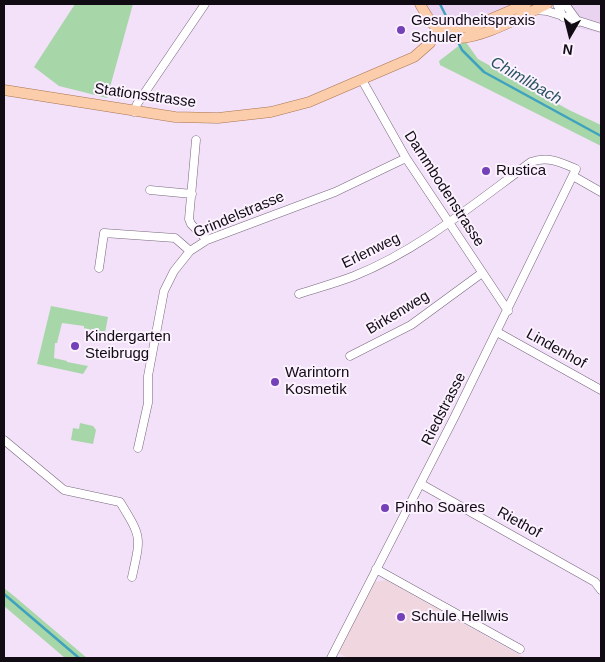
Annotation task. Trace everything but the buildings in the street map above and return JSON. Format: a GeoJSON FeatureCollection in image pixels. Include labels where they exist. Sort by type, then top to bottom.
{"type":"FeatureCollection","features":[{"type":"Feature","properties":{"kind":"main road"},"geometry":{"type":"LineString","coordinates":[[420,4],[430,21],[444,31],[478,35],[547,4]]}},
{"type":"Feature","properties":{"kind":"main road"},"geometry":{"type":"LineString","coordinates":[[461,33],[526,4]]}},
{"type":"Feature","properties":{"kind":"main road","name":"Stationsstrasse"},"geometry":{"type":"LineString","coordinates":[[4,90],[134,112],[197,119],[272,112],[309,102],[362,80],[423,51],[444,31]]}},
{"type":"Feature","properties":{"kind":"street"},"geometry":{"type":"LineString","coordinates":[[134,112],[137,104],[205,4]]}},
{"type":"Feature","properties":{"kind":"street"},"geometry":{"type":"LineString","coordinates":[[557,4],[563,17]]}},
{"type":"Feature","properties":{"kind":"street"},"geometry":{"type":"LineString","coordinates":[[569,5],[578,22]]}},
{"type":"Feature","properties":{"kind":"street"},"geometry":{"type":"LineString","coordinates":[[535,10],[601,28]]}},
{"type":"Feature","properties":{"kind":"street","name":"Dammbodenstrasse"},"geometry":{"type":"LineString","coordinates":[[362,80],[406,158],[508,310]]}},
{"type":"Feature","properties":{"kind":"street"},"geometry":{"type":"LineString","coordinates":[[196,140],[191,224],[207,240]]}},
{"type":"Feature","properties":{"kind":"street","name":"Grindelstrasse"},"geometry":{"type":"LineString","coordinates":[[138,448],[148,403],[148,376],[164,291],[174,271],[190,251],[207,240],[336,192],[406,158]]}},
{"type":"Feature","properties":{"kind":"street","name":"Erlenweg"},"geometry":{"type":"LineString","coordinates":[[299,294],[354,276],[407,249],[450,222],[531,162],[540,158],[555,160],[574,173]]}},
{"type":"Feature","properties":{"kind":"street"},"geometry":{"type":"LineString","coordinates":[[574,173],[601,192]]}},
{"type":"Feature","properties":{"kind":"street","name":"Riedstrasse"},"geometry":{"type":"LineString","coordinates":[[331,658],[421,484],[574,173]]}},
{"type":"Feature","properties":{"kind":"street"},"geometry":{"type":"LineString","coordinates":[[150,190],[192,194]]}},
{"type":"Feature","properties":{"kind":"street"},"geometry":{"type":"LineString","coordinates":[[99,268],[104,233],[175,238],[190,251]]}},
{"type":"Feature","properties":{"kind":"street","name":"Birkenweg"},"geometry":{"type":"LineString","coordinates":[[350,356],[412,325],[482,272]]}},
{"type":"Feature","properties":{"kind":"street","name":"Lindenhof"},"geometry":{"type":"LineString","coordinates":[[497,332],[601,390]]}},
{"type":"Feature","properties":{"kind":"street"},"geometry":{"type":"LineString","coordinates":[[4,440],[64,490],[120,502],[139,534],[140,543],[132,577]]}},
{"type":"Feature","properties":{"kind":"street","name":"Riethof"},"geometry":{"type":"LineString","coordinates":[[421,484],[595,582],[601,590]]}},
{"type":"Feature","properties":{"kind":"street"},"geometry":{"type":"LineString","coordinates":[[120,502],[126,495]]}},
{"type":"Feature","properties":{"kind":"street"},"geometry":{"type":"LineString","coordinates":[[376,569],[520,649]]}},
{"type":"Feature","properties":{"kind":"shaded area"},"geometry":{"type":"Polygon","coordinates":[[[420,4],[601,4],[601,33],[582,29],[549,14],[538,13],[476,39],[449,34],[420,4]]]}},
{"type":"Feature","properties":{"kind":"shaded area","name":"Schule Hellwis"},"geometry":{"type":"Polygon","coordinates":[[[386,580],[525,658],[348,658],[334,651],[368,583],[386,580]]]}},
{"type":"Feature","properties":{"kind":"green space"},"geometry":{"type":"Polygon","coordinates":[[[75,4],[133,4],[107,98],[59,86],[34,67],[75,4]]]}},
{"type":"Feature","properties":{"kind":"green space"},"geometry":{"type":"Polygon","coordinates":[[[465,41],[478,59],[569,110],[601,125],[601,146],[440,65],[439,61],[465,41]]]}},
{"type":"Feature","properties":{"kind":"green space"},"geometry":{"type":"Polygon","coordinates":[[[51,306],[108,317],[104,338],[97,342],[94,340],[96,331],[84,328],[84,326],[62,323],[57,343],[55,343],[54,358],[88,366],[83,374],[37,364],[51,306]]]}},
{"type":"Feature","properties":{"kind":"green space"},"geometry":{"type":"Polygon","coordinates":[[[80,423],[93,426],[96,430],[93,444],[71,440],[73,428],[79,429],[80,423]]]}},
{"type":"Feature","properties":{"kind":"green space"},"geometry":{"type":"Polygon","coordinates":[[[4,588],[87,658],[65,658],[4,606],[4,588]]]}},
{"type":"Feature","properties":{"kind":"waterway","name":"Chimlibach"},"geometry":{"type":"LineString","coordinates":[[440,4],[451,26]]}},
{"type":"Feature","properties":{"kind":"waterway","name":"Chimlibach"},"geometry":{"type":"LineString","coordinates":[[457,40],[462,50],[484,72],[601,136]]}},
{"type":"Feature","properties":{"kind":"waterway","name":"Chimlibach"},"geometry":{"type":"LineString","coordinates":[[4,594],[79,658]]}},
{"type":"Feature","properties":{"kind":"place","name":"Gesundheitspraxis Schuler"},"geometry":{"type":"Point","coordinates":[401,30]}},
{"type":"Feature","properties":{"kind":"place","name":"Rustica"},"geometry":{"type":"Point","coordinates":[486,171]}},
{"type":"Feature","properties":{"kind":"place","name":"Kindergarten Steibrugg"},"geometry":{"type":"Point","coordinates":[75,346]}},
{"type":"Feature","properties":{"kind":"place","name":"Warintorn Kosmetik"},"geometry":{"type":"Point","coordinates":[275,382]}},
{"type":"Feature","properties":{"kind":"place","name":"Pinho Soares"},"geometry":{"type":"Point","coordinates":[385,508]}},
{"type":"Feature","properties":{"kind":"place","name":"Schule Hellwis"},"geometry":{"type":"Point","coordinates":[401,617]}}]}
